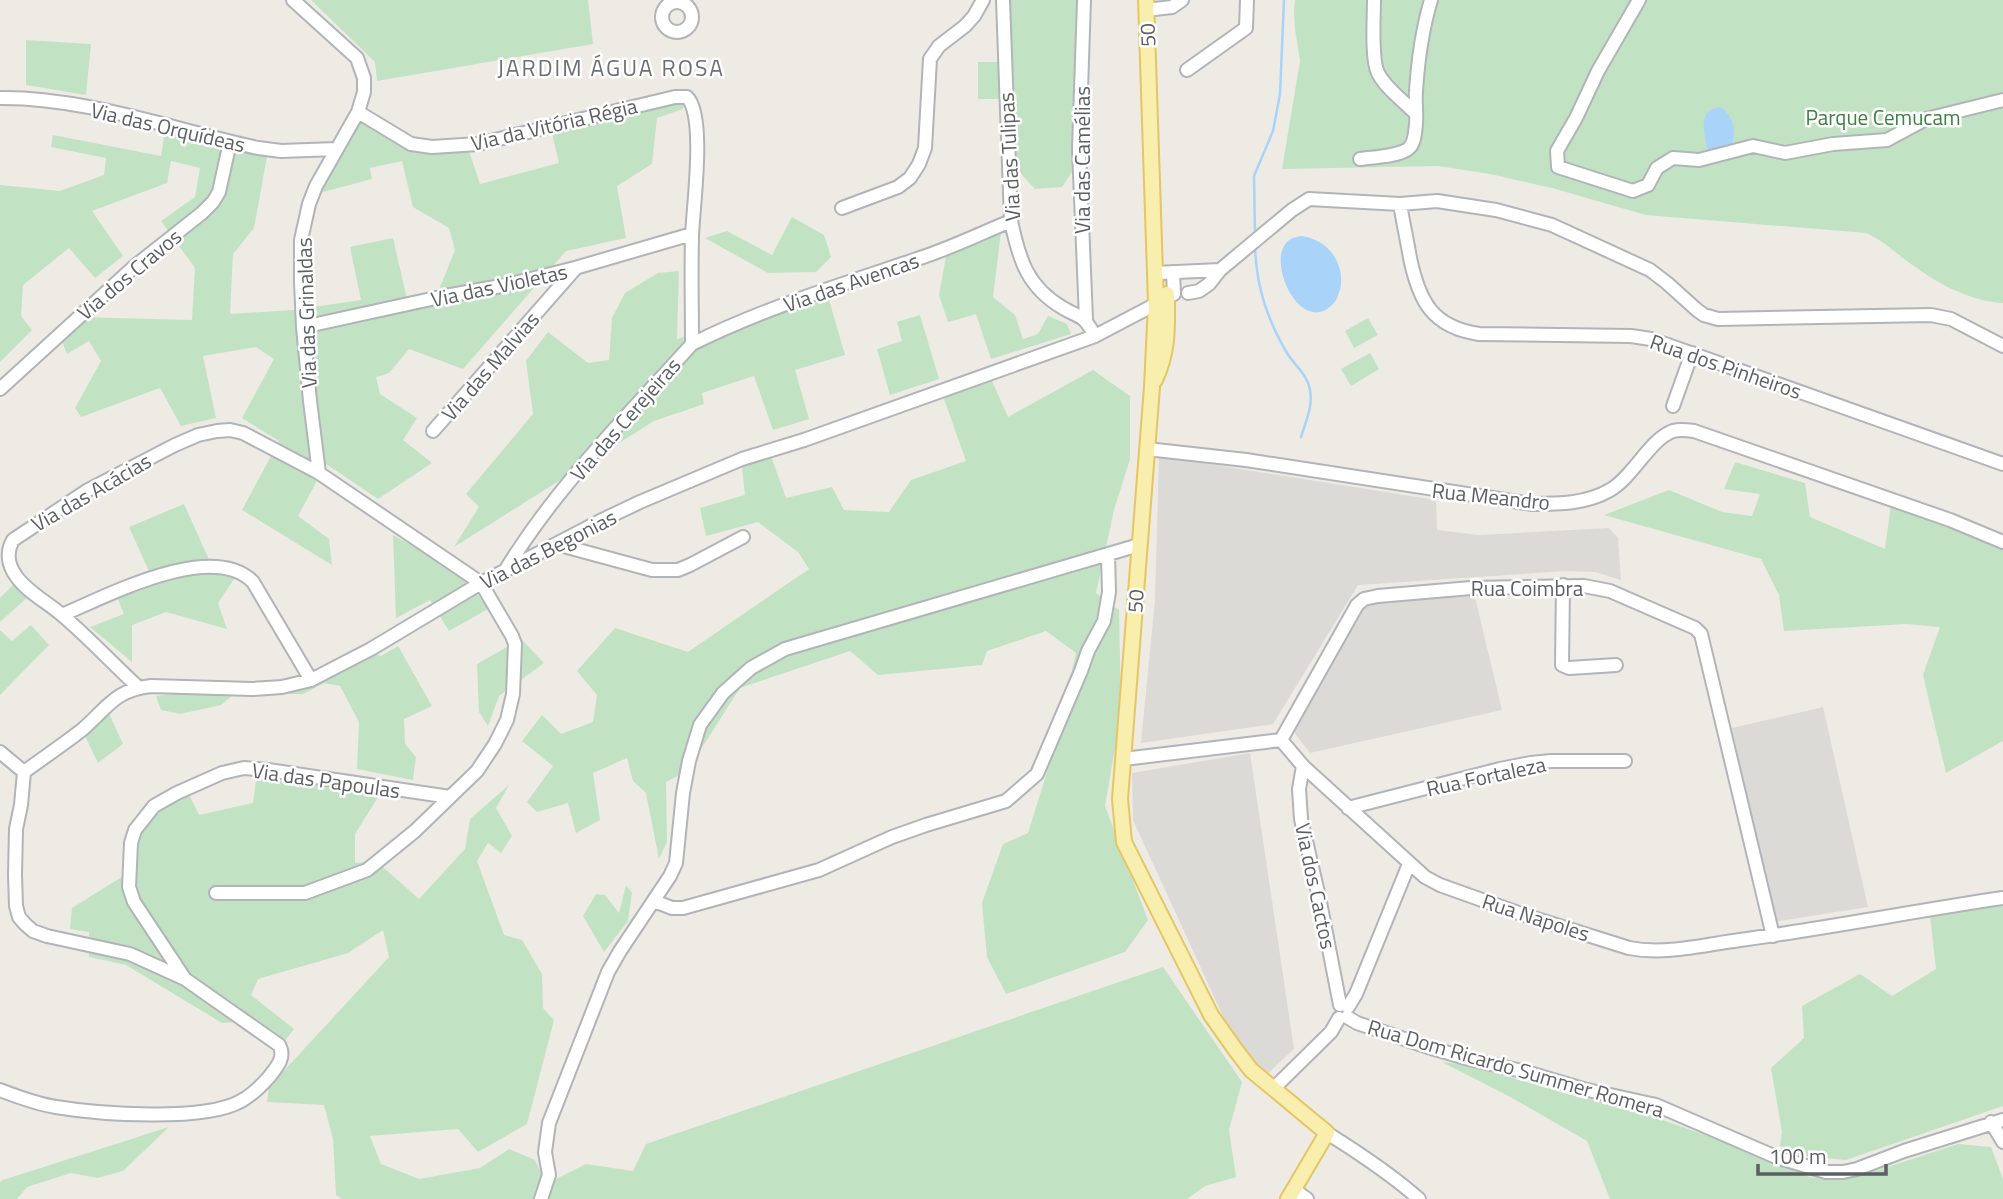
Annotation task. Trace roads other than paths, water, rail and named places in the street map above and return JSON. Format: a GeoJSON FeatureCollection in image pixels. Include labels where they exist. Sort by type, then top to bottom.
{"type":"FeatureCollection","features":[{"type":"Feature","properties":{"kind":"main road","name":"50"},"geometry":{"type":"LineString","coordinates":[[1146,5],[1155,273],[1170,296],[1152,387],[1120,799],[1124,842],[1211,1015],[1251,1070],[1327,1133]]}},
{"type":"Feature","properties":{"kind":"main road"},"geometry":{"type":"LineString","coordinates":[[1290,1194],[1327,1133]]}},
{"type":"Feature","properties":{"kind":"street","name":"Via das Grinaldas"},"geometry":{"type":"LineString","coordinates":[[293,0],[357,58],[364,92],[358,112],[316,186],[304,223],[300,258],[303,327],[319,473]]}},
{"type":"Feature","properties":{"kind":"street"},"geometry":{"type":"LineString","coordinates":[[842,208],[898,187],[910,178],[925,148],[930,59],[939,46],[974,16],[983,0]]}},
{"type":"Feature","properties":{"kind":"street","name":"Via das Tulipas"},"geometry":{"type":"LineString","coordinates":[[1003,0],[1011,221],[1022,265],[1044,295],[1086,320]]}},
{"type":"Feature","properties":{"kind":"street","name":"Via das Camélias"},"geometry":{"type":"LineString","coordinates":[[1084,0],[1079,149],[1086,320]]}},
{"type":"Feature","properties":{"kind":"street"},"geometry":{"type":"LineString","coordinates":[[1146,5],[1172,7],[1182,0]]}},
{"type":"Feature","properties":{"kind":"street"},"geometry":{"type":"LineString","coordinates":[[1187,70],[1246,28],[1247,0]]}},
{"type":"Feature","properties":{"kind":"street"},"geometry":{"type":"LineString","coordinates":[[1374,0],[1375,51],[1379,74],[1389,88],[1416,114]]}},
{"type":"Feature","properties":{"kind":"street"},"geometry":{"type":"LineString","coordinates":[[1360,159],[1397,153],[1412,144],[1421,37],[1431,0]]}},
{"type":"Feature","properties":{"kind":"street"},"geometry":{"type":"LineString","coordinates":[[1639,0],[1598,71],[1557,151],[1558,167],[1633,191],[1648,185],[1657,169],[1673,158],[1699,160],[1753,146],[1786,153],[1887,140],[1926,119],[2003,100]]}},
{"type":"Feature","properties":{"kind":"street"},"geometry":{"type":"LineString","coordinates":[[683,2],[692,14],[692,23],[685,31],[670,30],[662,18],[662,6],[683,2]]}},
{"type":"Feature","properties":{"kind":"street","name":"Via das Cerejeiras"},"geometry":{"type":"LineString","coordinates":[[505,571],[520,546],[584,464],[692,344],[692,234],[697,139],[690,100],[683,96],[675,97]]}},
{"type":"Feature","properties":{"kind":"street","name":"Via da Vitória Régia"},"geometry":{"type":"LineString","coordinates":[[358,112],[411,144],[432,147],[478,144],[675,97]]}},
{"type":"Feature","properties":{"kind":"street","name":"Via das Orquídeas"},"geometry":{"type":"LineString","coordinates":[[0,98],[57,103],[111,112],[230,142],[281,151],[336,149]]}},
{"type":"Feature","properties":{"kind":"street","name":"Via dos Cravos"},"geometry":{"type":"LineString","coordinates":[[0,389],[135,265],[213,202],[219,192],[230,142]]}},
{"type":"Feature","properties":{"kind":"street","name":"Rua dos Pinheiros"},"geometry":{"type":"LineString","coordinates":[[1170,296],[1204,288],[1220,270],[1309,199],[1400,204],[1437,201],[1496,210],[1552,225],[1650,270],[1697,310],[1710,317],[1931,315],[1951,319],[2003,346]]}},
{"type":"Feature","properties":{"kind":"street","name":"Rua dos Pinheiros"},"geometry":{"type":"LineString","coordinates":[[1400,204],[1415,284],[1428,309],[1438,319],[1450,325],[1479,334],[1640,337],[2003,464]]}},
{"type":"Feature","properties":{"kind":"street","name":"Via das Avencas"},"geometry":{"type":"LineString","coordinates":[[692,344],[766,312],[920,258],[1011,221]]}},
{"type":"Feature","properties":{"kind":"street","name":"Via das Violetas"},"geometry":{"type":"LineString","coordinates":[[303,327],[507,285],[692,234]]}},
{"type":"Feature","properties":{"kind":"street","name":"Via das Malvias"},"geometry":{"type":"LineString","coordinates":[[433,431],[575,268]]}},
{"type":"Feature","properties":{"kind":"street"},"geometry":{"type":"LineString","coordinates":[[1155,273],[1220,270]]}},
{"type":"Feature","properties":{"kind":"street"},"geometry":{"type":"LineString","coordinates":[[1086,320],[1095,336],[1170,296],[1173,272]]}},
{"type":"Feature","properties":{"kind":"street","name":"Via das Begonias"},"geometry":{"type":"LineString","coordinates":[[24,772],[84,728],[125,691],[151,686],[252,689],[282,687],[311,680],[371,649],[481,583],[630,507],[742,459],[804,440],[1095,336]]}},
{"type":"Feature","properties":{"kind":"street"},"geometry":{"type":"LineString","coordinates":[[1673,406],[1692,353]]}},
{"type":"Feature","properties":{"kind":"street","name":"Via das Acácias"},"geometry":{"type":"LineString","coordinates":[[138,687],[62,615],[16,577],[10,564],[9,550],[13,540],[88,490],[198,435],[230,430],[243,433],[319,473]]}},
{"type":"Feature","properties":{"kind":"street","name":"Rua Meandro"},"geometry":{"type":"LineString","coordinates":[[1147,449],[1246,460],[1532,504],[1557,504],[1594,498],[1612,489],[1665,435],[1685,430],[1705,434],[1950,520],[2003,542]]}},
{"type":"Feature","properties":{"kind":"street"},"geometry":{"type":"LineString","coordinates":[[216,893],[305,893],[367,870],[415,831],[477,771],[507,720],[513,694],[515,644],[481,583],[319,473]]}},
{"type":"Feature","properties":{"kind":"street"},"geometry":{"type":"LineString","coordinates":[[555,544],[640,568],[668,571],[691,565],[743,537]]}},
{"type":"Feature","properties":{"kind":"street"},"geometry":{"type":"LineString","coordinates":[[541,1199],[549,1175],[546,1139],[565,1080],[608,972],[676,863],[687,772],[700,725],[723,693],[751,668],[785,649],[1139,545]]}},
{"type":"Feature","properties":{"kind":"street"},"geometry":{"type":"LineString","coordinates":[[654,901],[672,908],[682,908],[819,870],[892,837],[1006,801],[1016,794],[1037,774],[1088,651],[1104,621],[1109,592],[1108,554]]}},
{"type":"Feature","properties":{"kind":"street"},"geometry":{"type":"LineString","coordinates":[[62,615],[148,579],[202,567],[221,566],[235,569],[253,582],[311,680]]}},
{"type":"Feature","properties":{"kind":"street"},"geometry":{"type":"LineString","coordinates":[[1563,585],[1562,665],[1569,668],[1616,665]]}},
{"type":"Feature","properties":{"kind":"street","name":"Rua Coimbra"},"geometry":{"type":"LineString","coordinates":[[1281,740],[1357,606],[1364,599],[1471,588],[1563,585],[1609,591],[1695,628],[1701,634],[1773,936]]}},
{"type":"Feature","properties":{"kind":"street"},"geometry":{"type":"LineString","coordinates":[[1124,759],[1281,740]]}},
{"type":"Feature","properties":{"kind":"street","name":"Rua Napoles"},"geometry":{"type":"LineString","coordinates":[[1281,740],[1348,808],[1426,877],[1440,885],[1524,915],[1629,948],[1662,951],[1773,936],[2003,898]]}},
{"type":"Feature","properties":{"kind":"street"},"geometry":{"type":"LineString","coordinates":[[0,752],[24,772],[16,829],[15,895],[19,917],[33,931],[130,954],[185,979],[279,1045],[282,1053],[280,1063],[267,1080],[241,1101],[216,1110],[172,1114],[109,1114],[54,1107],[0,1090]]}},
{"type":"Feature","properties":{"kind":"street","name":"Rua Fortaleza"},"geometry":{"type":"LineString","coordinates":[[1348,808],[1531,763],[1625,761]]}},
{"type":"Feature","properties":{"kind":"street","name":"Via dos Cactos"},"geometry":{"type":"LineString","coordinates":[[1304,766],[1299,789],[1301,819],[1344,1012]]}},
{"type":"Feature","properties":{"kind":"street","name":"Via das Papoulas"},"geometry":{"type":"LineString","coordinates":[[185,979],[134,902],[129,887],[131,843],[135,830],[154,806],[222,773],[244,768],[268,769],[450,797]]}},
{"type":"Feature","properties":{"kind":"street"},"geometry":{"type":"LineString","coordinates":[[1274,1088],[1331,1032],[1356,994],[1409,864]]}},
{"type":"Feature","properties":{"kind":"street","name":"Rua Dom Ricardo Summer Romera"},"geometry":{"type":"LineString","coordinates":[[1344,1012],[1356,1023],[1438,1050],[1583,1089],[1656,1105],[1776,1157],[1826,1172],[1857,1169],[1997,1121]]}},
{"type":"Feature","properties":{"kind":"street"},"geometry":{"type":"LineString","coordinates":[[1997,1121],[2003,1142]]}},
{"type":"Feature","properties":{"kind":"street"},"geometry":{"type":"LineString","coordinates":[[1327,1133],[1401,1183],[1419,1199]]}},
{"type":"Feature","properties":{"kind":"street"},"geometry":{"type":"LineString","coordinates":[[1290,1194],[1307,1199]]}},
{"type":"Feature","properties":{"kind":"water"},"geometry":{"type":"Polygon","coordinates":[[[1720,107],[1732,121],[1734,138],[1729,150],[1715,154],[1707,149],[1704,123],[1705,117],[1712,109],[1720,107]]]}},
{"type":"Feature","properties":{"kind":"water"},"geometry":{"type":"Polygon","coordinates":[[[1301,236],[1311,238],[1327,248],[1333,254],[1340,271],[1340,290],[1336,299],[1321,312],[1308,311],[1298,303],[1283,276],[1283,248],[1291,239],[1301,236]]]}},
{"type":"Feature","properties":{"kind":"waterway"},"geometry":{"type":"LineString","coordinates":[[1255,235],[1254,176],[1273,131],[1280,94],[1284,0]]}},
{"type":"Feature","properties":{"kind":"waterway"},"geometry":{"type":"LineString","coordinates":[[1255,245],[1260,288],[1268,315],[1287,353],[1309,385],[1310,408],[1301,437]]}},
{"type":"Feature","properties":{"kind":"district","name":"JARDIM ÁGUA ROSA"},"geometry":{"type":"Point","coordinates":[611,67]}},
{"type":"Feature","properties":{"kind":"park label","name":"Parque Cemucam"},"geometry":{"type":"Point","coordinates":[1883,117]}}]}
